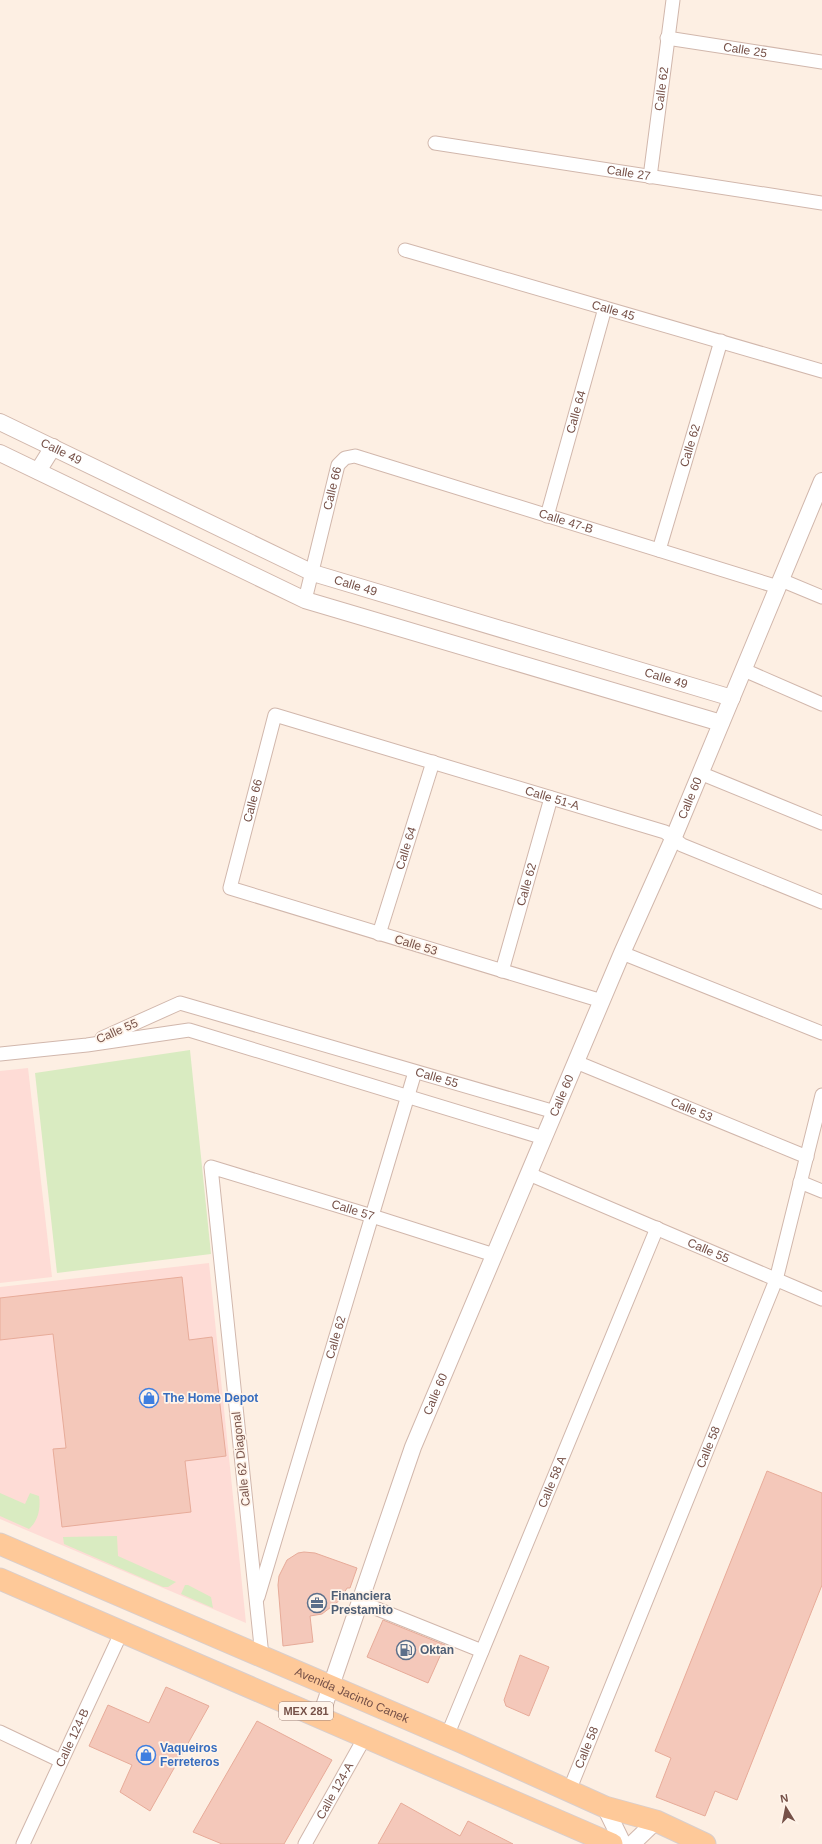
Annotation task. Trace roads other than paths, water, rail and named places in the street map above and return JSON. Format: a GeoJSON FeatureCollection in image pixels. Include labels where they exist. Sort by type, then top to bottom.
{"type":"FeatureCollection","features":[{"type":"Feature","properties":{"kind":"main road","name":"Avenida Jacinto Canek"},"geometry":{"type":"LineString","coordinates":[[0,1544],[447,1736],[569,1791],[605,1806],[656,1822],[705,1844]]}},
{"type":"Feature","properties":{"kind":"main road","name":"MEX 281"},"geometry":{"type":"LineString","coordinates":[[0,1578],[612,1844]]}},
{"type":"Feature","properties":{"kind":"street","name":"Calle 62"},"geometry":{"type":"LineString","coordinates":[[650,177],[673,0]]}},
{"type":"Feature","properties":{"kind":"street","name":"Calle 25"},"geometry":{"type":"LineString","coordinates":[[667,38],[822,62]]}},
{"type":"Feature","properties":{"kind":"street","name":"Calle 27"},"geometry":{"type":"LineString","coordinates":[[435,143],[822,203]]}},
{"type":"Feature","properties":{"kind":"street","name":"Calle 45"},"geometry":{"type":"LineString","coordinates":[[405,250],[822,371]]}},
{"type":"Feature","properties":{"kind":"street","name":"Calle 64"},"geometry":{"type":"LineString","coordinates":[[547,516],[605,308]]}},
{"type":"Feature","properties":{"kind":"street","name":"Calle 62"},"geometry":{"type":"LineString","coordinates":[[659,550],[721,341]]}},
{"type":"Feature","properties":{"kind":"street","name":"Calle 49"},"geometry":{"type":"LineString","coordinates":[[0,422],[313,574],[732,698]]}},
{"type":"Feature","properties":{"kind":"street"},"geometry":{"type":"LineString","coordinates":[[38,471],[53,447]]}},
{"type":"Feature","properties":{"kind":"street"},"geometry":{"type":"LineString","coordinates":[[0,453],[305,600],[721,723]]}},
{"type":"Feature","properties":{"kind":"street","name":"Calle 47-B"},"geometry":{"type":"LineString","coordinates":[[355,456],[659,550],[822,597]]}},
{"type":"Feature","properties":{"kind":"street","name":"Calle 66"},"geometry":{"type":"LineString","coordinates":[[305,600],[313,574],[338,465],[345,458],[355,456]]}},
{"type":"Feature","properties":{"kind":"street","name":"Calle 60"},"geometry":{"type":"LineString","coordinates":[[320,1718],[413,1447],[622,953],[673,839],[822,481]]}},
{"type":"Feature","properties":{"kind":"street"},"geometry":{"type":"LineString","coordinates":[[528,666],[536,640]]}},
{"type":"Feature","properties":{"kind":"street"},"geometry":{"type":"LineString","coordinates":[[744,670],[822,704]]}},
{"type":"Feature","properties":{"kind":"street","name":"Calle 66"},"geometry":{"type":"LineString","coordinates":[[230,888],[275,714]]}},
{"type":"Feature","properties":{"kind":"street","name":"Calle 51-A"},"geometry":{"type":"LineString","coordinates":[[275,714],[665,832],[682,846],[822,902]]}},
{"type":"Feature","properties":{"kind":"street","name":"Calle 64"},"geometry":{"type":"LineString","coordinates":[[379,934],[433,762]]}},
{"type":"Feature","properties":{"kind":"street"},"geometry":{"type":"LineString","coordinates":[[700,773],[822,822]]}},
{"type":"Feature","properties":{"kind":"street","name":"Calle 62"},"geometry":{"type":"LineString","coordinates":[[502,971],[551,798]]}},
{"type":"Feature","properties":{"kind":"street","name":"Calle 53"},"geometry":{"type":"LineString","coordinates":[[230,888],[602,1001]]}},
{"type":"Feature","properties":{"kind":"street"},"geometry":{"type":"LineString","coordinates":[[622,953],[822,1033]]}},
{"type":"Feature","properties":{"kind":"street","name":"Calle 55"},"geometry":{"type":"LineString","coordinates":[[87,1045],[180,1003],[555,1112]]}},
{"type":"Feature","properties":{"kind":"street","name":"Calle 55"},"geometry":{"type":"LineString","coordinates":[[87,1045],[189,1030],[544,1138]]}},
{"type":"Feature","properties":{"kind":"street"},"geometry":{"type":"LineString","coordinates":[[0,1054],[87,1045]]}},
{"type":"Feature","properties":{"kind":"street","name":"Calle 53"},"geometry":{"type":"LineString","coordinates":[[576,1062],[807,1157]]}},
{"type":"Feature","properties":{"kind":"street","name":"Calle 62"},"geometry":{"type":"LineString","coordinates":[[256,1603],[415,1072]]}},
{"type":"Feature","properties":{"kind":"street","name":"Calle 58"},"geometry":{"type":"LineString","coordinates":[[569,1791],[776,1280],[822,1095]]}},
{"type":"Feature","properties":{"kind":"street","name":"Calle 57"},"geometry":{"type":"LineString","coordinates":[[210,1167],[494,1255]]}},
{"type":"Feature","properties":{"kind":"street","name":"Calle 62 Diagonal"},"geometry":{"type":"LineString","coordinates":[[210,1167],[262,1656]]}},
{"type":"Feature","properties":{"kind":"street","name":"Calle 55"},"geometry":{"type":"LineString","coordinates":[[529,1174],[822,1299]]}},
{"type":"Feature","properties":{"kind":"street"},"geometry":{"type":"LineString","coordinates":[[800,1182],[822,1191]]}},
{"type":"Feature","properties":{"kind":"street","name":"Calle 58 A"},"geometry":{"type":"LineString","coordinates":[[447,1736],[657,1228]]}},
{"type":"Feature","properties":{"kind":"street"},"geometry":{"type":"LineString","coordinates":[[360,1602],[482,1651]]}},
{"type":"Feature","properties":{"kind":"street","name":"Calle 124-B"},"geometry":{"type":"LineString","coordinates":[[23,1844],[122,1632]]}},
{"type":"Feature","properties":{"kind":"street"},"geometry":{"type":"LineString","coordinates":[[0,1732],[61,1762]]}},
{"type":"Feature","properties":{"kind":"street","name":"Calle 124-A"},"geometry":{"type":"LineString","coordinates":[[305,1844],[365,1737]]}},
{"type":"Feature","properties":{"kind":"street"},"geometry":{"type":"LineString","coordinates":[[605,1806],[623,1844]]}},
{"type":"Feature","properties":{"kind":"street"},"geometry":{"type":"LineString","coordinates":[[632,1844],[656,1822]]}},
{"type":"Feature","properties":{"kind":"place","name":"The Home Depot"},"geometry":{"type":"Point","coordinates":[149,1398]}},
{"type":"Feature","properties":{"kind":"place","name":"Financiera Prestamito"},"geometry":{"type":"Point","coordinates":[317,1603]}},
{"type":"Feature","properties":{"kind":"place","name":"Oktan"},"geometry":{"type":"Point","coordinates":[406,1650]}},
{"type":"Feature","properties":{"kind":"place","name":"Vaqueiros Ferreteros"},"geometry":{"type":"Point","coordinates":[146,1755]}}]}
